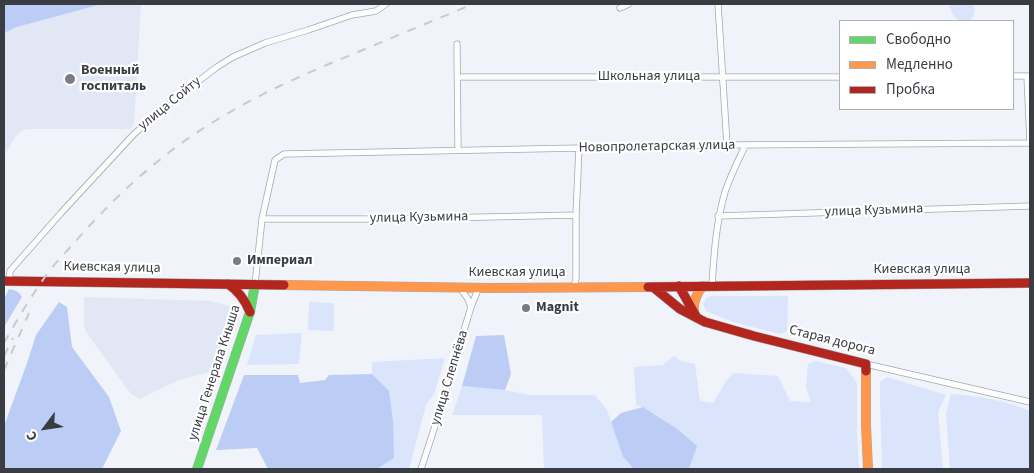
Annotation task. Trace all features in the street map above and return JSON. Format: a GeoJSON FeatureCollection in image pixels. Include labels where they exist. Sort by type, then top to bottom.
{"type":"FeatureCollection","features":[{"type":"Feature","properties":{"kind":"main road","name":"Киевская улица"},"geometry":{"type":"LineString","coordinates":[[6,281],[459,287],[1030,283]]}},
{"type":"Feature","properties":{"kind":"main road"},"geometry":{"type":"LineString","coordinates":[[228,284],[244,298],[250,312]]}},
{"type":"Feature","properties":{"kind":"main road","name":"улица Генерала Кныша"},"geometry":{"type":"LineString","coordinates":[[197,469],[250,312],[255,284]]}},
{"type":"Feature","properties":{"kind":"main road"},"geometry":{"type":"LineString","coordinates":[[679,286],[697,318]]}},
{"type":"Feature","properties":{"kind":"main road"},"geometry":{"type":"LineString","coordinates":[[679,286],[677,301],[680,309]]}},
{"type":"Feature","properties":{"kind":"main road"},"geometry":{"type":"LineString","coordinates":[[697,318],[693,304],[694,297],[708,286]]}},
{"type":"Feature","properties":{"kind":"main road","name":"Старая дорога"},"geometry":{"type":"LineString","coordinates":[[653,287],[680,309],[697,318],[727,329],[866,364]]}},
{"type":"Feature","properties":{"kind":"main road"},"geometry":{"type":"LineString","coordinates":[[866,364],[868,469]]}},
{"type":"Feature","properties":{"kind":"street","name":"улица Сойту"},"geometry":{"type":"LineString","coordinates":[[6,281],[10,271],[134,134],[216,67],[233,57],[265,43],[352,15],[376,11],[386,4]]}},
{"type":"Feature","properties":{"kind":"street"},"geometry":{"type":"LineString","coordinates":[[620,8],[629,4]]}},
{"type":"Feature","properties":{"kind":"street"},"geometry":{"type":"LineString","coordinates":[[718,4],[727,145]]}},
{"type":"Feature","properties":{"kind":"street"},"geometry":{"type":"LineString","coordinates":[[457,44],[458,150]]}},
{"type":"Feature","properties":{"kind":"street"},"geometry":{"type":"LineString","coordinates":[[1014,76],[1029,76],[1030,142]]}},
{"type":"Feature","properties":{"kind":"street","name":"Школьная улица"},"geometry":{"type":"LineString","coordinates":[[458,77],[839,77]]}},
{"type":"Feature","properties":{"kind":"street","name":"Новопролетарская улица"},"geometry":{"type":"LineString","coordinates":[[262,219],[275,160],[284,154],[727,145],[1030,142]]}},
{"type":"Feature","properties":{"kind":"street"},"geometry":{"type":"LineString","coordinates":[[708,286],[718,216],[725,190],[745,146]]}},
{"type":"Feature","properties":{"kind":"street"},"geometry":{"type":"LineString","coordinates":[[574,287],[576,279],[579,148]]}},
{"type":"Feature","properties":{"kind":"street","name":"улица Кузьмина"},"geometry":{"type":"LineString","coordinates":[[718,216],[1030,206]]}},
{"type":"Feature","properties":{"kind":"street","name":"улица Кузьмина"},"geometry":{"type":"LineString","coordinates":[[262,219],[576,216]]}},
{"type":"Feature","properties":{"kind":"street"},"geometry":{"type":"LineString","coordinates":[[255,284],[262,219]]}},
{"type":"Feature","properties":{"kind":"street"},"geometry":{"type":"LineString","coordinates":[[459,287],[468,299],[471,307]]}},
{"type":"Feature","properties":{"kind":"street","name":"улица Слепнёва"},"geometry":{"type":"LineString","coordinates":[[421,469],[471,307],[480,287]]}},
{"type":"Feature","properties":{"kind":"street","name":"Старая дорога"},"geometry":{"type":"LineString","coordinates":[[866,364],[1030,402]]}},
{"type":"Feature","properties":{"kind":"street","name":"Старая дорога"},"geometry":{"type":"LineString","coordinates":[[1015,398],[1030,406]]}},
{"type":"Feature","properties":{"kind":"shaded area"},"geometry":{"type":"Polygon","coordinates":[[[4,4],[102,4],[17,27],[4,33],[4,4]]]}},
{"type":"Feature","properties":{"kind":"shaded area","name":"Военный госпиталь"},"geometry":{"type":"Polygon","coordinates":[[[102,4],[141,4],[134,125],[131,129],[26,129],[15,137],[4,156],[4,33],[17,27],[102,4]]]}},
{"type":"Feature","properties":{"kind":"shaded area"},"geometry":{"type":"Polygon","coordinates":[[[948,4],[974,4],[973,16],[970,20],[960,20],[953,15],[948,4]]]}},
{"type":"Feature","properties":{"kind":"shaded area"},"geometry":{"type":"Polygon","coordinates":[[[9,289],[14,290],[22,297],[4,327],[4,299],[9,289]]]}},
{"type":"Feature","properties":{"kind":"shaded area"},"geometry":{"type":"Polygon","coordinates":[[[788,296],[787,331],[780,334],[733,322],[706,311],[703,304],[707,297],[788,296]]]}},
{"type":"Feature","properties":{"kind":"shaded area"},"geometry":{"type":"Polygon","coordinates":[[[84,297],[209,301],[230,306],[231,336],[218,370],[179,380],[140,399],[131,394],[86,332],[84,324],[84,297]]]}},
{"type":"Feature","properties":{"kind":"shaded area"},"geometry":{"type":"Polygon","coordinates":[[[59,302],[67,307],[72,347],[109,397],[121,431],[102,469],[4,469],[4,426],[36,335],[59,302]]]}},
{"type":"Feature","properties":{"kind":"shaded area"},"geometry":{"type":"Polygon","coordinates":[[[309,302],[334,303],[334,331],[308,330],[309,302]]]}},
{"type":"Feature","properties":{"kind":"shaded area"},"geometry":{"type":"Polygon","coordinates":[[[302,333],[299,364],[247,365],[256,335],[302,333]]]}},
{"type":"Feature","properties":{"kind":"shaded area"},"geometry":{"type":"Polygon","coordinates":[[[504,335],[511,374],[505,390],[462,386],[476,336],[504,335]]]}},
{"type":"Feature","properties":{"kind":"shaded area"},"geometry":{"type":"Polygon","coordinates":[[[674,356],[681,361],[695,364],[700,401],[713,403],[726,381],[734,373],[778,376],[790,401],[811,402],[806,388],[808,364],[815,361],[846,368],[857,383],[859,469],[689,469],[696,446],[660,417],[636,405],[634,367],[663,365],[674,356]]]}},
{"type":"Feature","properties":{"kind":"shaded area"},"geometry":{"type":"Polygon","coordinates":[[[445,358],[434,394],[426,405],[409,469],[377,469],[394,458],[389,391],[372,374],[372,362],[445,358]]]}},
{"type":"Feature","properties":{"kind":"shaded area"},"geometry":{"type":"Polygon","coordinates":[[[372,374],[389,391],[393,421],[394,458],[377,469],[268,469],[257,448],[216,450],[244,375],[298,375],[300,383],[325,380],[329,375],[372,374]]]}},
{"type":"Feature","properties":{"kind":"shaded area"},"geometry":{"type":"Polygon","coordinates":[[[887,377],[946,395],[938,412],[943,469],[882,469],[880,382],[887,377]]]}},
{"type":"Feature","properties":{"kind":"shaded area"},"geometry":{"type":"Polygon","coordinates":[[[462,386],[505,390],[530,395],[595,395],[607,410],[623,457],[634,469],[544,469],[542,415],[452,415],[462,386]]]}},
{"type":"Feature","properties":{"kind":"shaded area"},"geometry":{"type":"Polygon","coordinates":[[[951,394],[991,399],[1030,411],[1030,469],[950,469],[946,413],[951,394]]]}},
{"type":"Feature","properties":{"kind":"shaded area"},"geometry":{"type":"Polygon","coordinates":[[[643,407],[676,428],[697,446],[689,469],[634,469],[623,457],[611,422],[621,413],[643,407]]]}},
{"type":"Feature","properties":{"kind":"railway"},"geometry":{"type":"LineString","coordinates":[[4,343],[20,315],[56,263],[123,191],[195,133],[249,101],[321,67],[473,4]]}},
{"type":"Feature","properties":{"kind":"railway"},"geometry":{"type":"LineString","coordinates":[[4,370],[29,313]]}},
{"type":"Feature","properties":{"kind":"railway"},"geometry":{"type":"LineString","coordinates":[[4,356],[13,338]]}},
{"type":"Feature","properties":{"kind":"traffic: fast"},"geometry":{"type":"LineString","coordinates":[[197,469],[250,312],[255,284]]}},
{"type":"Feature","properties":{"kind":"traffic: slow"},"geometry":{"type":"LineString","coordinates":[[284,285],[493,288],[648,287]]}},
{"type":"Feature","properties":{"kind":"traffic: slow"},"geometry":{"type":"LineString","coordinates":[[694,311],[695,298],[703,286]]}},
{"type":"Feature","properties":{"kind":"traffic: slow"},"geometry":{"type":"LineString","coordinates":[[866,371],[868,469]]}},
{"type":"Feature","properties":{"kind":"traffic: jam"},"geometry":{"type":"LineString","coordinates":[[4,281],[284,285]]}},
{"type":"Feature","properties":{"kind":"traffic: jam"},"geometry":{"type":"LineString","coordinates":[[648,287],[1030,283]]}},
{"type":"Feature","properties":{"kind":"traffic: jam"},"geometry":{"type":"LineString","coordinates":[[228,284],[241,296],[250,312]]}},
{"type":"Feature","properties":{"kind":"traffic: jam"},"geometry":{"type":"LineString","coordinates":[[679,286],[697,318]]}},
{"type":"Feature","properties":{"kind":"traffic: jam"},"geometry":{"type":"LineString","coordinates":[[653,287],[680,309],[705,322],[866,364],[866,371]]}},
{"type":"Feature","properties":{"kind":"place","name":"Военный госпиталь"},"geometry":{"type":"Point","coordinates":[70,79]}},
{"type":"Feature","properties":{"kind":"place","name":"Империал"},"geometry":{"type":"Point","coordinates":[237,261]}},
{"type":"Feature","properties":{"kind":"place","name":"Magnit"},"geometry":{"type":"Point","coordinates":[526,308]}}]}
